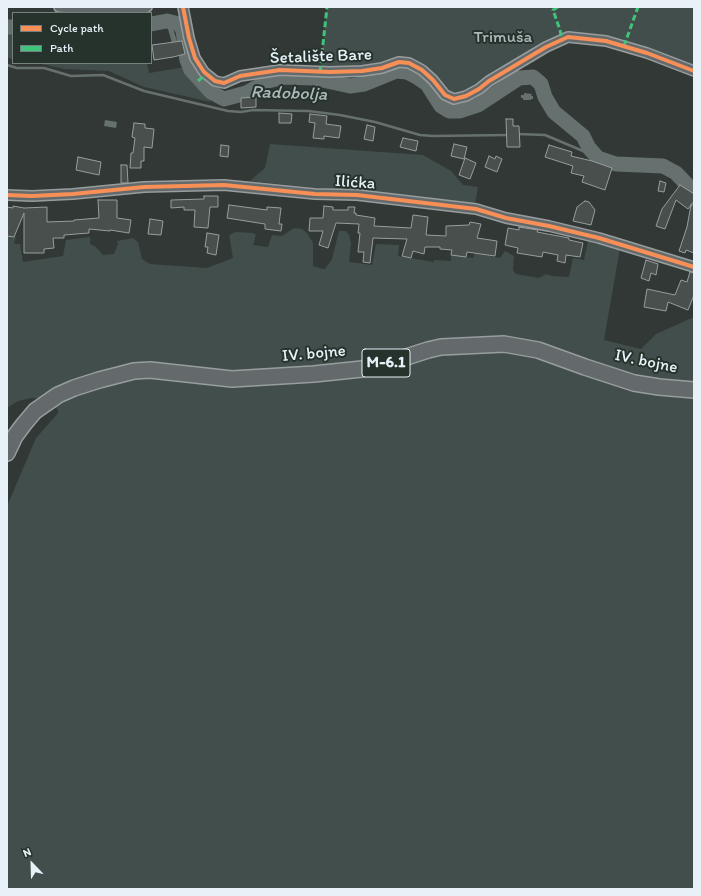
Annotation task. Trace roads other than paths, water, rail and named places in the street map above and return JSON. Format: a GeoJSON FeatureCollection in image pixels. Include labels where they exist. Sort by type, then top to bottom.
{"type":"FeatureCollection","features":[{"type":"Feature","properties":{"kind":"main road","name":"IV. bojne"},"geometry":{"type":"LineString","coordinates":[[7,453],[15,436],[35,411],[58,395],[99,380],[134,371],[150,370],[232,379],[338,372],[388,362],[441,347],[504,344],[538,350],[573,363],[634,382],[659,387],[694,390]]}},
{"type":"Feature","properties":{"kind":"street"},"geometry":{"type":"LineString","coordinates":[[59,7],[120,12],[139,11],[147,7]]}},
{"type":"Feature","properties":{"kind":"street","name":"Šetalište Bare"},"geometry":{"type":"LineString","coordinates":[[183,7],[189,38],[195,58],[204,72],[215,81],[224,83],[240,76],[272,71],[362,71],[382,68],[400,62],[409,63],[422,70],[433,80],[445,95],[454,99],[466,96],[479,89],[489,81],[546,47],[568,37],[589,38],[606,41],[647,53],[694,71]]}},
{"type":"Feature","properties":{"kind":"street","name":"Ilićka"},"geometry":{"type":"LineString","coordinates":[[7,194],[32,196],[73,194],[144,187],[224,185],[315,194],[365,196],[476,209],[506,218],[549,226],[599,238],[694,267]]}},
{"type":"Feature","properties":{"kind":"waterway","name":"Radobolja"},"geometry":{"type":"LineString","coordinates":[[152,24],[167,21],[179,24],[183,30],[187,60],[191,70],[211,92],[224,99],[246,93],[268,81],[284,77],[313,78],[350,86],[364,84],[396,71],[407,72],[417,77],[427,84],[441,106],[449,111],[460,111],[478,105],[519,78],[533,77],[541,84],[545,97],[554,112],[583,136],[589,148],[598,158],[616,164],[663,166],[676,173],[694,192]]}},
{"type":"Feature","properties":{"kind":"waterway","name":"Radobolja"},"geometry":{"type":"LineString","coordinates":[[7,27],[12,27]]}},
{"type":"Feature","properties":{"kind":"waterway","name":"Radobolja"},"geometry":{"type":"LineString","coordinates":[[7,65],[17,68],[44,68],[71,76],[103,75],[144,91],[228,111],[308,111],[340,115],[375,122],[420,135],[508,135]]}},
{"type":"Feature","properties":{"kind":"waterway","name":"Radobolja"},"geometry":{"type":"LineString","coordinates":[[517,134],[545,135],[594,154]]}},
{"type":"Feature","properties":{"kind":"park label","name":"Trimuša"},"geometry":{"type":"Point","coordinates":[503,38]}}]}
